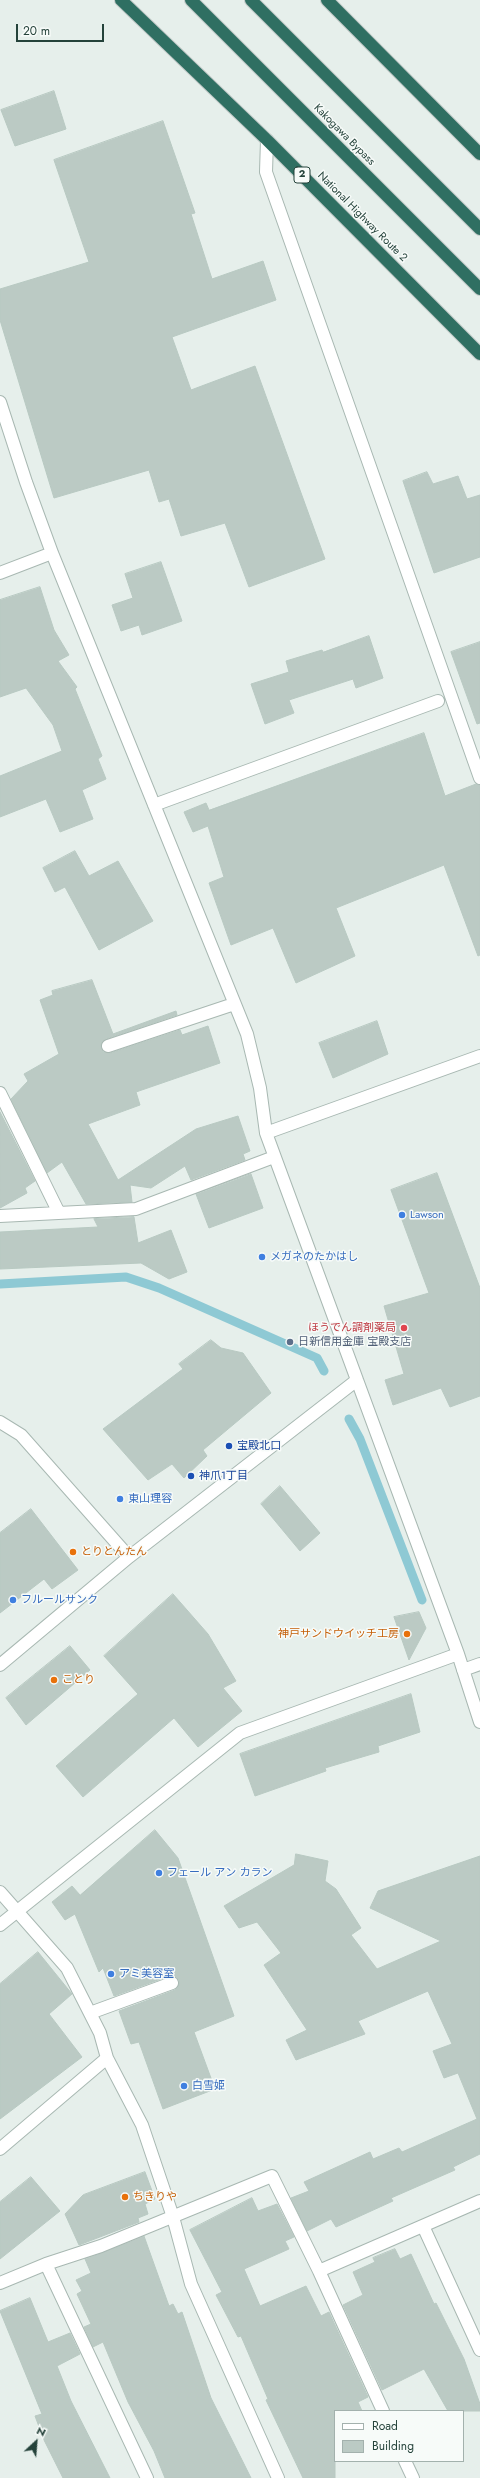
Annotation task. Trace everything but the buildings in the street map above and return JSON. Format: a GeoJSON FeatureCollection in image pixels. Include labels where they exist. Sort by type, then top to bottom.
{"type":"FeatureCollection","features":[{"type":"Feature","properties":{"kind":"highway","name":"National Highway Route 2"},"geometry":{"type":"LineString","coordinates":[[121,0],[267,140],[480,354]]}},
{"type":"Feature","properties":{"kind":"highway","name":"Kakogawa Bypass"},"geometry":{"type":"LineString","coordinates":[[191,0],[480,289]]}},
{"type":"Feature","properties":{"kind":"highway"},"geometry":{"type":"LineString","coordinates":[[251,0],[480,229]]}},
{"type":"Feature","properties":{"kind":"highway"},"geometry":{"type":"LineString","coordinates":[[327,0],[480,154]]}},
{"type":"Feature","properties":{"kind":"street"},"geometry":{"type":"LineString","coordinates":[[267,140],[266,172],[480,778]]}},
{"type":"Feature","properties":{"kind":"street"},"geometry":{"type":"LineString","coordinates":[[0,402],[26,482],[52,553],[247,1034],[260,1088],[266,1133],[274,1157],[458,1654],[480,1722]]}},
{"type":"Feature","properties":{"kind":"street"},"geometry":{"type":"LineString","coordinates":[[0,573],[52,553]]}},
{"type":"Feature","properties":{"kind":"street"},"geometry":{"type":"LineString","coordinates":[[154,805],[438,701]]}},
{"type":"Feature","properties":{"kind":"street"},"geometry":{"type":"LineString","coordinates":[[108,1046],[234,1004]]}},
{"type":"Feature","properties":{"kind":"street"},"geometry":{"type":"LineString","coordinates":[[266,1133],[480,1056]]}},
{"type":"Feature","properties":{"kind":"street"},"geometry":{"type":"LineString","coordinates":[[0,1093],[59,1213]]}},
{"type":"Feature","properties":{"kind":"street"},"geometry":{"type":"LineString","coordinates":[[0,1216],[136,1209],[274,1157]]}},
{"type":"Feature","properties":{"kind":"street"},"geometry":{"type":"LineString","coordinates":[[0,1665],[129,1558],[356,1380]]}},
{"type":"Feature","properties":{"kind":"street"},"geometry":{"type":"LineString","coordinates":[[0,1422],[20,1435],[129,1558]]}},
{"type":"Feature","properties":{"kind":"street"},"geometry":{"type":"LineString","coordinates":[[0,1924],[240,1733],[458,1654]]}},
{"type":"Feature","properties":{"kind":"street"},"geometry":{"type":"LineString","coordinates":[[462,1670],[480,1664]]}},
{"type":"Feature","properties":{"kind":"street"},"geometry":{"type":"LineString","coordinates":[[0,1892],[16,1912],[67,1968],[100,2033],[107,2058],[142,2125],[173,2217],[191,2284],[278,2478]]}},
{"type":"Feature","properties":{"kind":"street"},"geometry":{"type":"LineString","coordinates":[[90,2013],[172,1983]]}},
{"type":"Feature","properties":{"kind":"street"},"geometry":{"type":"LineString","coordinates":[[0,2149],[107,2058]]}},
{"type":"Feature","properties":{"kind":"street"},"geometry":{"type":"LineString","coordinates":[[0,2283],[46,2264],[101,2246],[272,2176],[319,2271],[383,2410]]}},
{"type":"Feature","properties":{"kind":"street"},"geometry":{"type":"LineString","coordinates":[[319,2271],[480,2201]]}},
{"type":"Feature","properties":{"kind":"street"},"geometry":{"type":"LineString","coordinates":[[423,2226],[480,2350]]}},
{"type":"Feature","properties":{"kind":"street"},"geometry":{"type":"LineString","coordinates":[[46,2264],[147,2478]]}},
{"type":"Feature","properties":{"kind":"street"},"geometry":{"type":"LineString","coordinates":[[406,2462],[413,2478]]}},
{"type":"Feature","properties":{"kind":"waterway"},"geometry":{"type":"LineString","coordinates":[[0,1284],[126,1277],[159,1288],[317,1358],[324,1371]]}},
{"type":"Feature","properties":{"kind":"waterway"},"geometry":{"type":"LineString","coordinates":[[349,1419],[360,1439],[422,1600]]}},
{"type":"Feature","properties":{"kind":"place","name":"Lawson"},"geometry":{"type":"Point","coordinates":[402,1215]}},
{"type":"Feature","properties":{"kind":"place","name":"メガネのたかはし"},"geometry":{"type":"Point","coordinates":[262,1257]}},
{"type":"Feature","properties":{"kind":"place","name":"ほうでん調剤薬局"},"geometry":{"type":"Point","coordinates":[404,1328]}},
{"type":"Feature","properties":{"kind":"place","name":"日新信用金庫 宝殿支店"},"geometry":{"type":"Point","coordinates":[290,1342]}},
{"type":"Feature","properties":{"kind":"place","name":"宝殿北口"},"geometry":{"type":"Point","coordinates":[229,1446]}},
{"type":"Feature","properties":{"kind":"place","name":"神爪1丁目"},"geometry":{"type":"Point","coordinates":[191,1476]}},
{"type":"Feature","properties":{"kind":"place","name":"東山理容"},"geometry":{"type":"Point","coordinates":[120,1499]}},
{"type":"Feature","properties":{"kind":"place","name":"とりとんたん"},"geometry":{"type":"Point","coordinates":[73,1552]}},
{"type":"Feature","properties":{"kind":"place","name":"フルールサンク"},"geometry":{"type":"Point","coordinates":[13,1600]}},
{"type":"Feature","properties":{"kind":"place","name":"神戸サンドウイッチ工房"},"geometry":{"type":"Point","coordinates":[407,1634]}},
{"type":"Feature","properties":{"kind":"place","name":"ことり"},"geometry":{"type":"Point","coordinates":[54,1680]}},
{"type":"Feature","properties":{"kind":"place","name":"フェール アン カラン"},"geometry":{"type":"Point","coordinates":[159,1873]}},
{"type":"Feature","properties":{"kind":"place","name":"アミ美容室"},"geometry":{"type":"Point","coordinates":[111,1974]}},
{"type":"Feature","properties":{"kind":"place","name":"白雪姫"},"geometry":{"type":"Point","coordinates":[184,2086]}},
{"type":"Feature","properties":{"kind":"place","name":"ちきりや"},"geometry":{"type":"Point","coordinates":[125,2197]}}]}
